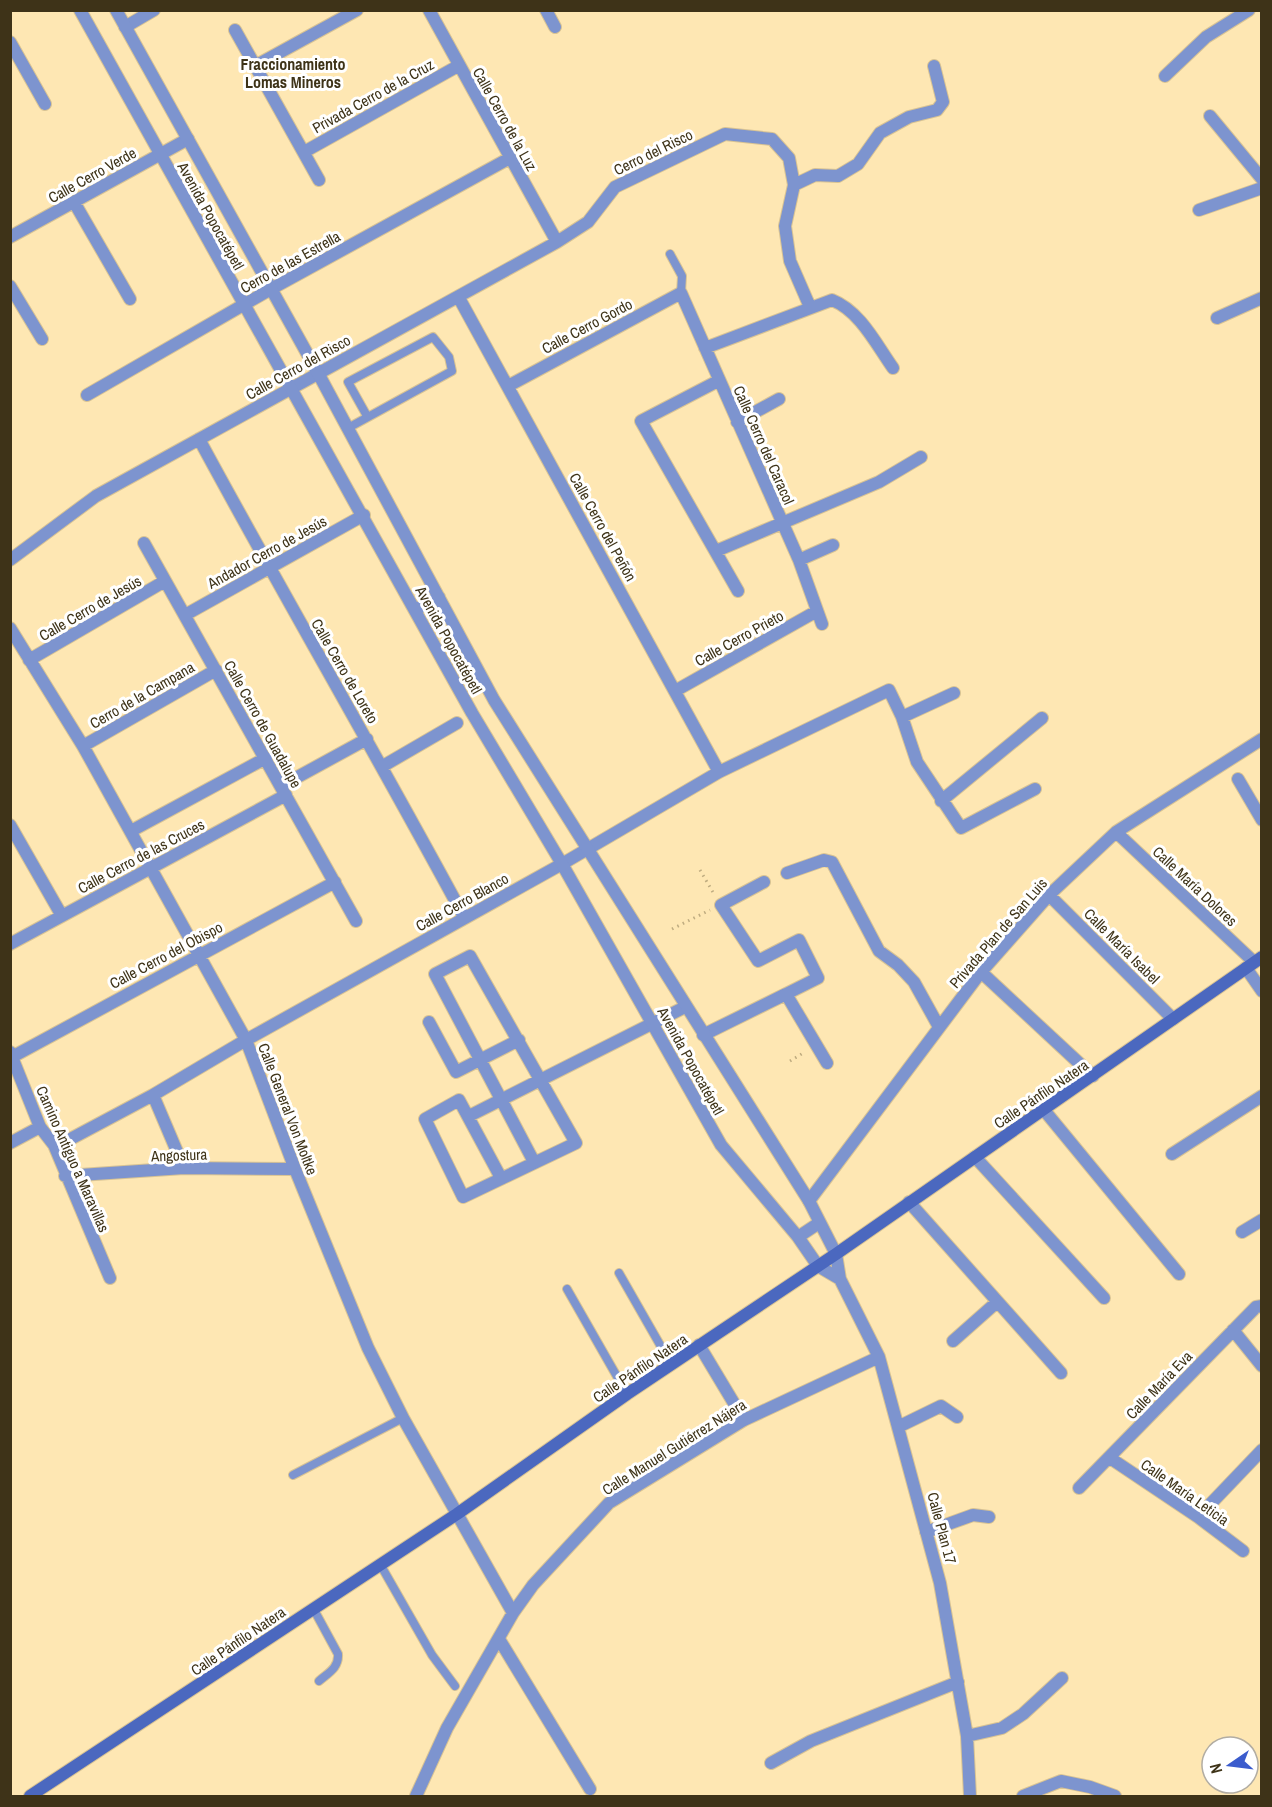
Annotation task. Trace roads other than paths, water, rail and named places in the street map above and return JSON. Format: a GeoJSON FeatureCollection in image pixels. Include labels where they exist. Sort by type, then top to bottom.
{"type":"FeatureCollection","features":[{"type":"Feature","properties":{"kind":"main road","name":"Calle Pánfilo Natera"},"geometry":{"type":"LineString","coordinates":[[30,1797],[457,1514],[627,1394],[836,1254],[1044,1110],[1254,962]]}},
{"type":"Feature","properties":{"kind":"street","name":"Avenida Popocatépetl"},"geometry":{"type":"LineString","coordinates":[[80,10],[290,388],[364,515],[472,713],[562,864],[721,1145],[798,1237],[818,1266]]}},
{"type":"Feature","properties":{"kind":"street","name":"Avenida Popocatépetl"},"geometry":{"type":"LineString","coordinates":[[116,10],[318,373],[494,700],[586,850],[809,1201],[836,1254]]}},
{"type":"Feature","properties":{"kind":"street"},"geometry":{"type":"LineString","coordinates":[[125,27],[154,10]]}},
{"type":"Feature","properties":{"kind":"street"},"geometry":{"type":"LineString","coordinates":[[255,66],[357,10]]}},
{"type":"Feature","properties":{"kind":"street","name":"Calle Cerro de la Luz"},"geometry":{"type":"LineString","coordinates":[[429,10],[557,242]]}},
{"type":"Feature","properties":{"kind":"street"},"geometry":{"type":"LineString","coordinates":[[546,10],[555,27]]}},
{"type":"Feature","properties":{"kind":"street"},"geometry":{"type":"LineString","coordinates":[[1165,76],[1206,37],[1249,10]]}},
{"type":"Feature","properties":{"kind":"street","name":"Privada Cerro de la Cruz"},"geometry":{"type":"LineString","coordinates":[[235,30],[319,180]]}},
{"type":"Feature","properties":{"kind":"street"},"geometry":{"type":"LineString","coordinates":[[10,42],[45,104]]}},
{"type":"Feature","properties":{"kind":"street","name":"Privada Cerro de la Cruz"},"geometry":{"type":"LineString","coordinates":[[304,152],[458,66]]}},
{"type":"Feature","properties":{"kind":"street"},"geometry":{"type":"LineString","coordinates":[[810,307],[790,261],[785,226],[794,185],[815,175],[838,176],[858,164],[880,133],[909,117],[937,110],[943,102],[934,66]]}},
{"type":"Feature","properties":{"kind":"street"},"geometry":{"type":"LineString","coordinates":[[1210,116],[1262,179]]}},
{"type":"Feature","properties":{"kind":"street","name":"Cerro del Risco"},"geometry":{"type":"LineString","coordinates":[[600,205],[615,187],[725,134],[772,139],[789,158],[794,185]]}},
{"type":"Feature","properties":{"kind":"street","name":"Calle Cerro Verde"},"geometry":{"type":"LineString","coordinates":[[10,237],[188,139]]}},
{"type":"Feature","properties":{"kind":"street","name":"Cerro de las Estrella"},"geometry":{"type":"LineString","coordinates":[[87,395],[271,289],[510,158]]}},
{"type":"Feature","properties":{"kind":"street"},"geometry":{"type":"LineString","coordinates":[[1199,210],[1262,188]]}},
{"type":"Feature","properties":{"kind":"street"},"geometry":{"type":"LineString","coordinates":[[74,202],[130,299]]}},
{"type":"Feature","properties":{"kind":"street","name":"Calle Cerro del Risco"},"geometry":{"type":"LineString","coordinates":[[10,560],[96,496],[557,242],[588,222],[600,205]]}},
{"type":"Feature","properties":{"kind":"street"},"geometry":{"type":"LineString","coordinates":[[10,286],[42,339]]}},
{"type":"Feature","properties":{"kind":"street","name":"Calle Cerro del Caracol"},"geometry":{"type":"LineString","coordinates":[[681,293],[799,560],[822,624]]}},
{"type":"Feature","properties":{"kind":"street","name":"Calle Cerro Gordo"},"geometry":{"type":"LineString","coordinates":[[508,386],[681,293]]}},
{"type":"Feature","properties":{"kind":"street","name":"Calle Cerro del Peñón"},"geometry":{"type":"LineString","coordinates":[[459,298],[719,772]]}},
{"type":"Feature","properties":{"kind":"street"},"geometry":{"type":"LineString","coordinates":[[1217,318],[1262,298]]}},
{"type":"Feature","properties":{"kind":"street"},"geometry":{"type":"LineString","coordinates":[[705,348],[832,300],[842,304],[854,314],[893,368]]}},
{"type":"Feature","properties":{"kind":"street"},"geometry":{"type":"LineString","coordinates":[[718,381],[641,421],[738,591]]}},
{"type":"Feature","properties":{"kind":"street"},"geometry":{"type":"LineString","coordinates":[[737,422],[779,399]]}},
{"type":"Feature","properties":{"kind":"street","name":"Calle Cerro de Loreto"},"geometry":{"type":"LineString","coordinates":[[199,440],[269,568],[383,766],[464,917]]}},
{"type":"Feature","properties":{"kind":"street"},"geometry":{"type":"LineString","coordinates":[[716,551],[879,482],[921,457]]}},
{"type":"Feature","properties":{"kind":"street","name":"Andador Cerro de Jesús"},"geometry":{"type":"LineString","coordinates":[[185,615],[364,515]]}},
{"type":"Feature","properties":{"kind":"street","name":"Calle Cerro de Guadalupe"},"geometry":{"type":"LineString","coordinates":[[144,543],[356,921]]}},
{"type":"Feature","properties":{"kind":"street"},"geometry":{"type":"LineString","coordinates":[[799,560],[833,545]]}},
{"type":"Feature","properties":{"kind":"street","name":"Calle Cerro de Jesús"},"geometry":{"type":"LineString","coordinates":[[29,660],[165,581]]}},
{"type":"Feature","properties":{"kind":"street"},"geometry":{"type":"LineString","coordinates":[[415,610],[439,597]]}},
{"type":"Feature","properties":{"kind":"street","name":"Calle Cerro Prieto"},"geometry":{"type":"LineString","coordinates":[[675,691],[817,611]]}},
{"type":"Feature","properties":{"kind":"street","name":"Calle General Von Moltke"},"geometry":{"type":"LineString","coordinates":[[10,628],[83,746],[246,1040],[295,1169],[368,1347],[403,1418],[513,1614]]}},
{"type":"Feature","properties":{"kind":"street","name":"Cerro de la Campana"},"geometry":{"type":"LineString","coordinates":[[83,746],[216,670]]}},
{"type":"Feature","properties":{"kind":"street","name":"Calle Cerro Blanco"},"geometry":{"type":"LineString","coordinates":[[54,1145],[153,1095],[246,1040],[562,864],[719,772],[889,690],[902,717]]}},
{"type":"Feature","properties":{"kind":"street"},"geometry":{"type":"LineString","coordinates":[[954,693],[902,717],[917,762],[961,828],[1035,789]]}},
{"type":"Feature","properties":{"kind":"street"},"geometry":{"type":"LineString","coordinates":[[941,801],[1042,718]]}},
{"type":"Feature","properties":{"kind":"street"},"geometry":{"type":"LineString","coordinates":[[383,766],[457,723]]}},
{"type":"Feature","properties":{"kind":"street","name":"Calle Cerro de las Cruces"},"geometry":{"type":"LineString","coordinates":[[10,944],[150,869],[367,739]]}},
{"type":"Feature","properties":{"kind":"street","name":"Privada Plan de San Luis"},"geometry":{"type":"LineString","coordinates":[[809,1201],[981,972],[1049,895],[1116,832],[1262,739]]}},
{"type":"Feature","properties":{"kind":"street","name":"Calle Cerro de las Cruces"},"geometry":{"type":"LineString","coordinates":[[131,831],[266,758]]}},
{"type":"Feature","properties":{"kind":"street"},"geometry":{"type":"LineString","coordinates":[[1238,779],[1262,820]]}},
{"type":"Feature","properties":{"kind":"street"},"geometry":{"type":"LineString","coordinates":[[10,825],[62,916]]}},
{"type":"Feature","properties":{"kind":"street","name":"Calle María Dolores"},"geometry":{"type":"LineString","coordinates":[[1116,832],[1254,962],[1262,991]]}},
{"type":"Feature","properties":{"kind":"street"},"geometry":{"type":"LineString","coordinates":[[787,873],[824,860],[832,862],[879,951],[898,965],[914,982],[939,1027]]}},
{"type":"Feature","properties":{"kind":"street","name":"Calle Cerro del Obispo"},"geometry":{"type":"LineString","coordinates":[[11,1054],[335,882]]}},
{"type":"Feature","properties":{"kind":"street"},"geometry":{"type":"LineString","coordinates":[[703,1035],[818,978],[799,940],[758,961],[721,905],[764,882]]}},
{"type":"Feature","properties":{"kind":"street","name":"Calle María Isabel"},"geometry":{"type":"LineString","coordinates":[[1049,895],[1173,1019]]}},
{"type":"Feature","properties":{"kind":"street"},"geometry":{"type":"LineString","coordinates":[[501,1178],[459,1100],[425,1119],[463,1197],[576,1143],[542,1078],[470,956],[435,974],[534,1162]]}},
{"type":"Feature","properties":{"kind":"street"},"geometry":{"type":"LineString","coordinates":[[981,972],[1093,1076]]}},
{"type":"Feature","properties":{"kind":"street"},"geometry":{"type":"LineString","coordinates":[[786,994],[827,1063]]}},
{"type":"Feature","properties":{"kind":"street"},"geometry":{"type":"LineString","coordinates":[[469,1116],[685,1007]]}},
{"type":"Feature","properties":{"kind":"street"},"geometry":{"type":"LineString","coordinates":[[429,1022],[456,1072],[519,1040]]}},
{"type":"Feature","properties":{"kind":"street","name":"Camino Antiguo a Maravillas"},"geometry":{"type":"LineString","coordinates":[[11,1054],[40,1127],[54,1145],[65,1176],[111,1278]]}},
{"type":"Feature","properties":{"kind":"street"},"geometry":{"type":"LineString","coordinates":[[153,1095],[183,1168]]}},
{"type":"Feature","properties":{"kind":"street"},"geometry":{"type":"LineString","coordinates":[[1172,1154],[1262,1096]]}},
{"type":"Feature","properties":{"kind":"street"},"geometry":{"type":"LineString","coordinates":[[1044,1110],[1179,1274]]}},
{"type":"Feature","properties":{"kind":"street"},"geometry":{"type":"LineString","coordinates":[[10,1143],[40,1127]]}},
{"type":"Feature","properties":{"kind":"street"},"geometry":{"type":"LineString","coordinates":[[975,1157],[1104,1298]]}},
{"type":"Feature","properties":{"kind":"street","name":"Angostura"},"geometry":{"type":"LineString","coordinates":[[65,1176],[183,1168],[295,1169]]}},
{"type":"Feature","properties":{"kind":"street"},"geometry":{"type":"LineString","coordinates":[[909,1202],[1061,1373]]}},
{"type":"Feature","properties":{"kind":"street"},"geometry":{"type":"LineString","coordinates":[[1242,1232],[1262,1220]]}},
{"type":"Feature","properties":{"kind":"street"},"geometry":{"type":"LineString","coordinates":[[798,1237],[819,1222]]}},
{"type":"Feature","properties":{"kind":"street","name":"Calle Plan 17"},"geometry":{"type":"LineString","coordinates":[[836,1254],[840,1279],[879,1357],[900,1426],[940,1582],[967,1736],[970,1797]]}},
{"type":"Feature","properties":{"kind":"street"},"geometry":{"type":"LineString","coordinates":[[818,1266],[840,1279]]}},
{"type":"Feature","properties":{"kind":"street"},"geometry":{"type":"LineString","coordinates":[[953,1341],[998,1302]]}},
{"type":"Feature","properties":{"kind":"street","name":"Calle María Eva"},"geometry":{"type":"LineString","coordinates":[[1079,1488],[1256,1307],[1262,1306]]}},
{"type":"Feature","properties":{"kind":"street"},"geometry":{"type":"LineString","coordinates":[[1233,1330],[1262,1366]]}},
{"type":"Feature","properties":{"kind":"street"},"geometry":{"type":"LineString","coordinates":[[699,1345],[744,1420]]}},
{"type":"Feature","properties":{"kind":"street","name":"Calle Manuel Gutiérrez Nájera"},"geometry":{"type":"LineString","coordinates":[[416,1797],[447,1728],[513,1614],[533,1585],[609,1503],[744,1420],[879,1357]]}},
{"type":"Feature","properties":{"kind":"street"},"geometry":{"type":"LineString","coordinates":[[900,1426],[941,1406],[957,1417]]}},
{"type":"Feature","properties":{"kind":"street"},"geometry":{"type":"LineString","coordinates":[[1197,1517],[1262,1449]]}},
{"type":"Feature","properties":{"kind":"street","name":"Calle María Leticia"},"geometry":{"type":"LineString","coordinates":[[1110,1458],[1243,1551]]}},
{"type":"Feature","properties":{"kind":"street"},"geometry":{"type":"LineString","coordinates":[[926,1532],[973,1515],[990,1517]]}},
{"type":"Feature","properties":{"kind":"street"},"geometry":{"type":"LineString","coordinates":[[499,1639],[590,1789]]}},
{"type":"Feature","properties":{"kind":"street"},"geometry":{"type":"LineString","coordinates":[[967,1736],[1002,1728],[1023,1714],[1062,1678]]}},
{"type":"Feature","properties":{"kind":"street"},"geometry":{"type":"LineString","coordinates":[[771,1762],[811,1741],[958,1682]]}},
{"type":"Feature","properties":{"kind":"street"},"geometry":{"type":"LineString","coordinates":[[1023,1797],[1061,1781],[1090,1787],[1115,1797]]}},
{"type":"Feature","properties":{"kind":"lane"},"geometry":{"type":"LineString","coordinates":[[670,254],[682,276],[681,293]]}},
{"type":"Feature","properties":{"kind":"lane"},"geometry":{"type":"LineString","coordinates":[[348,428],[452,371],[449,357],[433,337],[348,382],[367,416]]}},
{"type":"Feature","properties":{"kind":"lane"},"geometry":{"type":"LineString","coordinates":[[619,1274],[671,1364]]}},
{"type":"Feature","properties":{"kind":"lane"},"geometry":{"type":"LineString","coordinates":[[567,1289],[627,1394]]}},
{"type":"Feature","properties":{"kind":"lane"},"geometry":{"type":"LineString","coordinates":[[293,1475],[403,1418]]}},
{"type":"Feature","properties":{"kind":"lane"},"geometry":{"type":"LineString","coordinates":[[380,1564],[432,1654],[455,1686]]}},
{"type":"Feature","properties":{"kind":"lane"},"geometry":{"type":"LineString","coordinates":[[313,1608],[338,1654],[339,1662],[334,1669],[319,1680]]}},
{"type":"Feature","properties":{"kind":"district","name":"Fraccionamiento Lomas Mineros"},"geometry":{"type":"Point","coordinates":[293,73]}}]}
